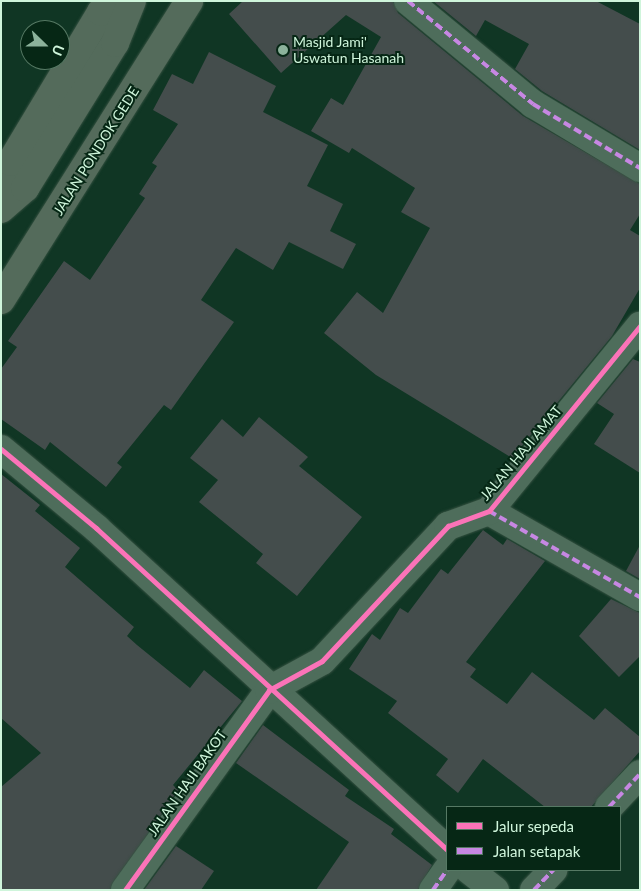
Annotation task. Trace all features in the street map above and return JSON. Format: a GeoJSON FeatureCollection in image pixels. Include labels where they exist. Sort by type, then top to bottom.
{"type":"FeatureCollection","features":[{"type":"Feature","properties":{"kind":"main road"},"geometry":{"type":"LineString","coordinates":[[1,197],[11,162],[100,12],[113,1]]}},
{"type":"Feature","properties":{"kind":"main road"},"geometry":{"type":"LineString","coordinates":[[1,209],[25,188],[115,43],[132,1]]}},
{"type":"Feature","properties":{"kind":"main road","name":"JALAN PONDOK GEDE"},"geometry":{"type":"LineString","coordinates":[[1,300],[189,1]]}},
{"type":"Feature","properties":{"kind":"street"},"geometry":{"type":"LineString","coordinates":[[408,1],[533,104],[640,168]]}},
{"type":"Feature","properties":{"kind":"street","name":"JALAN HAJI AMAT"},"geometry":{"type":"LineString","coordinates":[[269,690],[322,661],[448,526],[489,511],[640,327]]}},
{"type":"Feature","properties":{"kind":"street"},"geometry":{"type":"LineString","coordinates":[[1,449],[96,528],[269,690],[446,849]]}},
{"type":"Feature","properties":{"kind":"street"},"geometry":{"type":"LineString","coordinates":[[489,511],[640,597]]}},
{"type":"Feature","properties":{"kind":"street","name":"JALAN HAJI BAKOT"},"geometry":{"type":"LineString","coordinates":[[125,890],[269,690]]}},
{"type":"Feature","properties":{"kind":"street"},"geometry":{"type":"LineString","coordinates":[[611,806],[640,774]]}},
{"type":"Feature","properties":{"kind":"street"},"geometry":{"type":"LineString","coordinates":[[433,890],[447,871]]}},
{"type":"Feature","properties":{"kind":"street"},"geometry":{"type":"LineString","coordinates":[[470,871],[495,890]]}},
{"type":"Feature","properties":{"kind":"street"},"geometry":{"type":"LineString","coordinates":[[534,890],[552,871]]}},
{"type":"Feature","properties":{"kind":"building"},"geometry":{"type":"Polygon","coordinates":[[[243,1],[393,1],[398,13],[523,116],[640,184],[640,214],[630,230],[640,236],[640,288],[612,336],[512,458],[376,375],[324,333],[357,292],[383,313],[430,228],[401,212],[415,188],[352,148],[349,153],[311,131],[331,98],[343,105],[381,37],[346,15],[281,73],[229,14],[243,1]]]}},
{"type":"Feature","properties":{"kind":"building"},"geometry":{"type":"Polygon","coordinates":[[[433,1],[596,1],[640,24],[640,150],[542,91],[515,69],[529,44],[485,20],[476,36],[433,1]]]}},
{"type":"Feature","properties":{"kind":"building"},"geometry":{"type":"Polygon","coordinates":[[[209,52],[276,86],[263,112],[328,145],[307,186],[343,204],[330,231],[356,244],[343,269],[289,242],[273,270],[236,248],[201,300],[234,322],[171,410],[164,405],[117,463],[122,467],[106,487],[50,442],[45,450],[1,419],[1,369],[17,347],[8,341],[64,261],[90,280],[145,198],[139,194],[157,166],[152,163],[178,124],[153,110],[172,74],[193,84],[209,52]]]}},
{"type":"Feature","properties":{"kind":"building"},"geometry":{"type":"Polygon","coordinates":[[[633,359],[640,362],[640,473],[594,444],[614,414],[597,403],[633,359]]]}},
{"type":"Feature","properties":{"kind":"building"},"geometry":{"type":"Polygon","coordinates":[[[259,417],[308,457],[299,466],[362,517],[297,596],[256,563],[263,554],[199,502],[218,480],[190,458],[222,419],[243,437],[259,417]]]}},
{"type":"Feature","properties":{"kind":"building"},"geometry":{"type":"Polygon","coordinates":[[[1,474],[40,505],[35,511],[80,548],[65,567],[134,627],[127,636],[190,688],[204,670],[242,701],[173,785],[178,790],[110,890],[1,890],[1,787],[41,753],[1,718],[1,474]]]}},
{"type":"Feature","properties":{"kind":"building"},"geometry":{"type":"Polygon","coordinates":[[[483,530],[503,545],[507,539],[545,561],[466,662],[476,669],[470,677],[507,704],[532,672],[594,720],[605,708],[640,737],[640,751],[592,806],[544,806],[483,759],[458,793],[436,775],[448,759],[388,713],[397,701],[349,669],[372,634],[380,640],[400,608],[408,613],[441,569],[448,574],[483,530]]]}},
{"type":"Feature","properties":{"kind":"building"},"geometry":{"type":"Polygon","coordinates":[[[640,545],[640,579],[626,571],[640,545]]]}},
{"type":"Feature","properties":{"kind":"building"},"geometry":{"type":"Polygon","coordinates":[[[611,599],[640,613],[640,656],[619,677],[579,636],[611,599]]]}},
{"type":"Feature","properties":{"kind":"building"},"geometry":{"type":"Polygon","coordinates":[[[263,725],[349,790],[345,796],[394,829],[391,834],[432,865],[418,890],[316,890],[349,842],[236,763],[263,725]]]}},
{"type":"Feature","properties":{"kind":"building"},"geometry":{"type":"Polygon","coordinates":[[[176,846],[214,871],[201,890],[144,890],[176,846]]]}},
{"type":"Feature","properties":{"kind":"marked path"},"geometry":{"type":"LineString","coordinates":[[408,1],[533,104],[640,168]]}},
{"type":"Feature","properties":{"kind":"marked path"},"geometry":{"type":"LineString","coordinates":[[489,511],[640,597]]}},
{"type":"Feature","properties":{"kind":"marked path"},"geometry":{"type":"LineString","coordinates":[[610,806],[640,774]]}},
{"type":"Feature","properties":{"kind":"marked path"},"geometry":{"type":"LineString","coordinates":[[433,890],[446,871]]}},
{"type":"Feature","properties":{"kind":"marked path"},"geometry":{"type":"LineString","coordinates":[[534,890],[552,871]]}},
{"type":"Feature","properties":{"kind":"cycle path"},"geometry":{"type":"LineString","coordinates":[[125,890],[269,690],[322,661],[448,526],[489,511],[640,326]]}},
{"type":"Feature","properties":{"kind":"cycle path"},"geometry":{"type":"LineString","coordinates":[[1,449],[96,528],[446,849]]}},
{"type":"Feature","properties":{"kind":"place","name":"Masjid Jami' Uswatun Hasanah"},"geometry":{"type":"Point","coordinates":[283,50]}}]}
